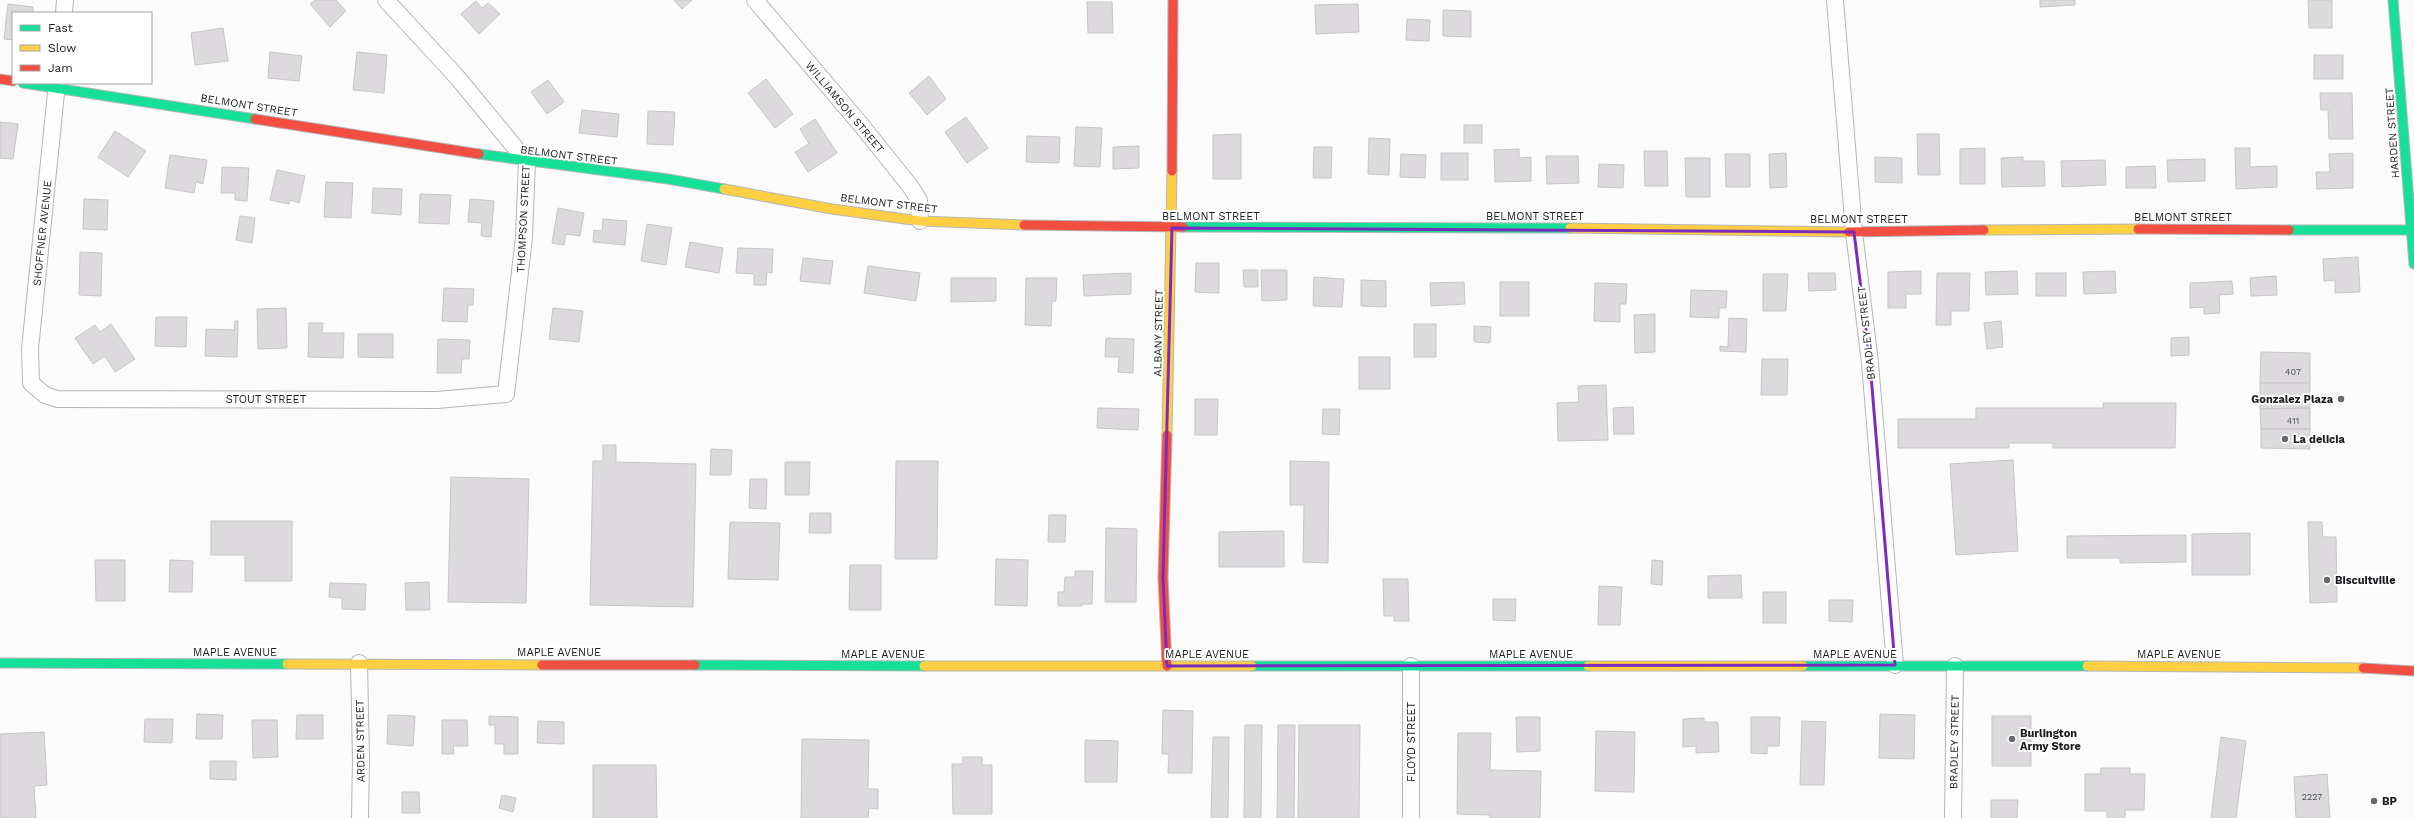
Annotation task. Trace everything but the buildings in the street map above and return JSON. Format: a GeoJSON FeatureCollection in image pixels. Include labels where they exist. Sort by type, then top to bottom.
{"type":"FeatureCollection","features":[{"type":"Feature","properties":{"kind":"street"},"geometry":{"type":"LineString","coordinates":[[64,12],[65,0]]}},
{"type":"Feature","properties":{"kind":"street","name":"THOMPSON STREET"},"geometry":{"type":"LineString","coordinates":[[386,0],[457,77],[527,162],[524,237],[506,394]]}},
{"type":"Feature","properties":{"kind":"street","name":"WILLIAMSON STREET"},"geometry":{"type":"LineString","coordinates":[[755,0],[857,120],[910,186],[919,200],[920,221]]}},
{"type":"Feature","properties":{"kind":"street","name":"ALBANY STREET"},"geometry":{"type":"LineString","coordinates":[[1167,666],[1163,578],[1172,228],[1172,0]]}},
{"type":"Feature","properties":{"kind":"street","name":"BRADLEY STREET"},"geometry":{"type":"LineString","coordinates":[[1835,0],[1854,232],[1870,363],[1895,665]]}},
{"type":"Feature","properties":{"kind":"street","name":"HARDEN STREET"},"geometry":{"type":"LineString","coordinates":[[2393,0],[2410,230],[2414,264]]}},
{"type":"Feature","properties":{"kind":"street"},"geometry":{"type":"LineString","coordinates":[[0,79],[12,81]]}},
{"type":"Feature","properties":{"kind":"street","name":"BELMONT STREET"},"geometry":{"type":"LineString","coordinates":[[34,84],[57,86],[527,162],[668,179],[832,209],[920,221],[1041,226],[1172,228],[1737,229],[1854,232],[2094,229],[2410,230]]}},
{"type":"Feature","properties":{"kind":"street","name":"SHOFFNER AVENUE"},"geometry":{"type":"LineString","coordinates":[[30,383],[30,349],[57,86]]}},
{"type":"Feature","properties":{"kind":"street","name":"STOUT STREET"},"geometry":{"type":"LineString","coordinates":[[30,383],[45,395],[56,399],[437,400],[506,394]]}},
{"type":"Feature","properties":{"kind":"street","name":"MAPLE AVENUE"},"geometry":{"type":"LineString","coordinates":[[0,663],[1167,666],[1955,666],[1991,664],[2045,666],[2354,667],[2414,671]]}},
{"type":"Feature","properties":{"kind":"street","name":"ARDEN STREET"},"geometry":{"type":"LineString","coordinates":[[359,663],[361,760],[360,818]]}},
{"type":"Feature","properties":{"kind":"street","name":"FLOYD STREET"},"geometry":{"type":"LineString","coordinates":[[1411,666],[1411,818]]}},
{"type":"Feature","properties":{"kind":"street","name":"BRADLEY STREET"},"geometry":{"type":"LineString","coordinates":[[1953,818],[1955,666]]}},
{"type":"Feature","properties":{"kind":"highlighted area"},"geometry":{"type":"Polygon","coordinates":[[[1172,228],[1854,232],[1870,363],[1895,665],[1167,666],[1163,578],[1172,228]]]}},
{"type":"Feature","properties":{"kind":"traffic: fast"},"geometry":{"type":"LineString","coordinates":[[2393,0],[2414,264]]}},
{"type":"Feature","properties":{"kind":"traffic: fast"},"geometry":{"type":"LineString","coordinates":[[29,84],[255,119]]}},
{"type":"Feature","properties":{"kind":"traffic: fast"},"geometry":{"type":"LineString","coordinates":[[479,154],[668,179],[724,189]]}},
{"type":"Feature","properties":{"kind":"traffic: fast"},"geometry":{"type":"LineString","coordinates":[[1183,227],[1570,228]]}},
{"type":"Feature","properties":{"kind":"traffic: fast"},"geometry":{"type":"LineString","coordinates":[[2289,230],[2410,230]]}},
{"type":"Feature","properties":{"kind":"traffic: fast"},"geometry":{"type":"LineString","coordinates":[[0,663],[287,664]]}},
{"type":"Feature","properties":{"kind":"traffic: fast"},"geometry":{"type":"LineString","coordinates":[[695,665],[924,666]]}},
{"type":"Feature","properties":{"kind":"traffic: fast"},"geometry":{"type":"LineString","coordinates":[[1252,666],[1588,666]]}},
{"type":"Feature","properties":{"kind":"traffic: fast"},"geometry":{"type":"LineString","coordinates":[[1803,666],[2087,666]]}},
{"type":"Feature","properties":{"kind":"traffic: slow"},"geometry":{"type":"LineString","coordinates":[[1167,435],[1172,171]]}},
{"type":"Feature","properties":{"kind":"traffic: slow"},"geometry":{"type":"LineString","coordinates":[[724,189],[832,209],[920,221],[1024,225]]}},
{"type":"Feature","properties":{"kind":"traffic: slow"},"geometry":{"type":"LineString","coordinates":[[1570,228],[1849,232]]}},
{"type":"Feature","properties":{"kind":"traffic: slow"},"geometry":{"type":"LineString","coordinates":[[1984,230],[2138,229]]}},
{"type":"Feature","properties":{"kind":"traffic: slow"},"geometry":{"type":"LineString","coordinates":[[287,664],[542,665]]}},
{"type":"Feature","properties":{"kind":"traffic: slow"},"geometry":{"type":"LineString","coordinates":[[924,666],[1252,666]]}},
{"type":"Feature","properties":{"kind":"traffic: slow"},"geometry":{"type":"LineString","coordinates":[[1588,666],[1803,666]]}},
{"type":"Feature","properties":{"kind":"traffic: slow"},"geometry":{"type":"LineString","coordinates":[[2087,666],[2363,668]]}},
{"type":"Feature","properties":{"kind":"traffic: jam"},"geometry":{"type":"LineString","coordinates":[[1172,171],[1173,0]]}},
{"type":"Feature","properties":{"kind":"traffic: jam"},"geometry":{"type":"LineString","coordinates":[[0,79],[12,81]]}},
{"type":"Feature","properties":{"kind":"traffic: jam"},"geometry":{"type":"LineString","coordinates":[[255,119],[479,154]]}},
{"type":"Feature","properties":{"kind":"traffic: jam"},"geometry":{"type":"LineString","coordinates":[[1024,225],[1183,227]]}},
{"type":"Feature","properties":{"kind":"traffic: jam"},"geometry":{"type":"LineString","coordinates":[[2138,229],[2289,230]]}},
{"type":"Feature","properties":{"kind":"traffic: jam"},"geometry":{"type":"LineString","coordinates":[[1849,232],[1984,230]]}},
{"type":"Feature","properties":{"kind":"traffic: jam"},"geometry":{"type":"LineString","coordinates":[[1167,435],[1163,578],[1167,666]]}},
{"type":"Feature","properties":{"kind":"traffic: jam"},"geometry":{"type":"LineString","coordinates":[[542,665],[695,665]]}},
{"type":"Feature","properties":{"kind":"traffic: jam"},"geometry":{"type":"LineString","coordinates":[[2363,668],[2414,671]]}},
{"type":"Feature","properties":{"kind":"place","name":"Gonzalez Plaza"},"geometry":{"type":"Point","coordinates":[2341,399]}},
{"type":"Feature","properties":{"kind":"place","name":"La delicia"},"geometry":{"type":"Point","coordinates":[2285,439]}},
{"type":"Feature","properties":{"kind":"place","name":"Biscuitville"},"geometry":{"type":"Point","coordinates":[2327,580]}},
{"type":"Feature","properties":{"kind":"place","name":"Burlington Army Store"},"geometry":{"type":"Point","coordinates":[2012,739]}},
{"type":"Feature","properties":{"kind":"place","name":"BP"},"geometry":{"type":"Point","coordinates":[2374,801]}}]}
